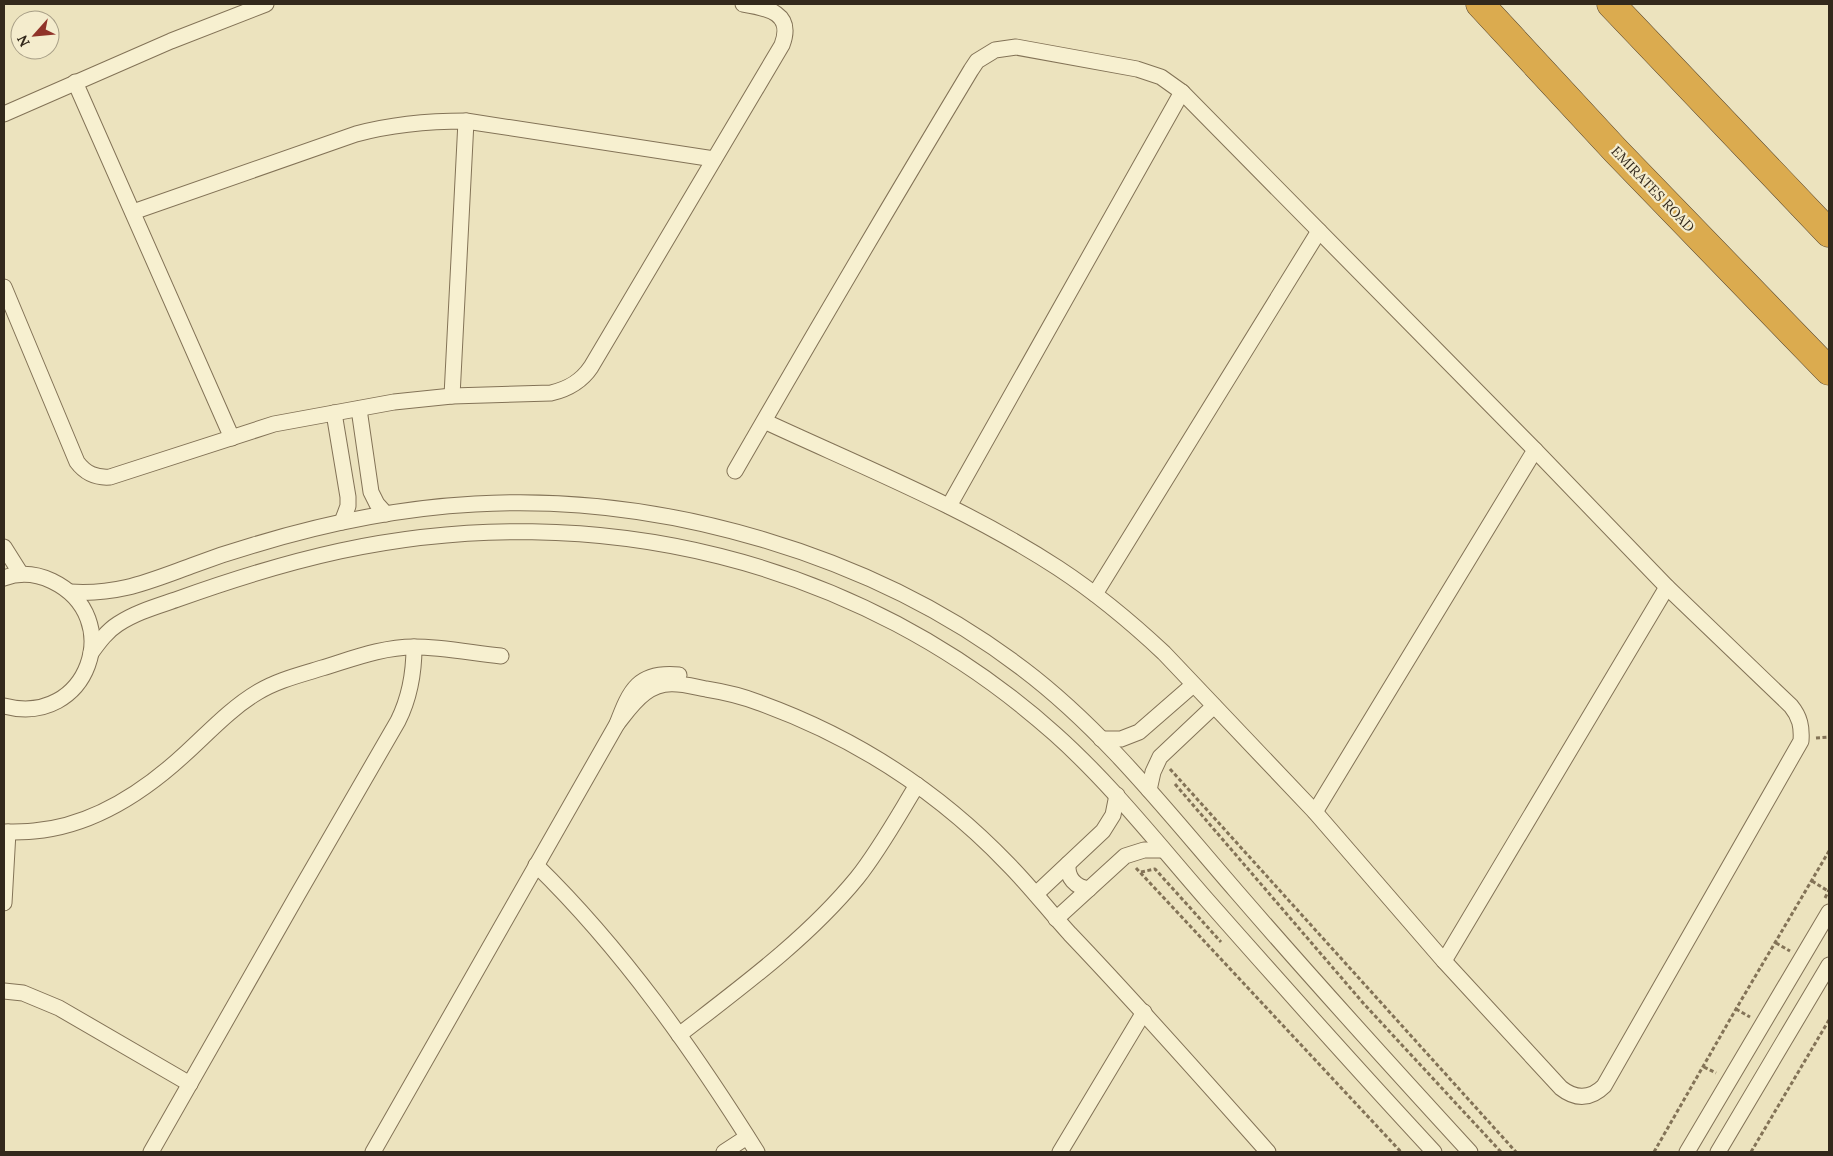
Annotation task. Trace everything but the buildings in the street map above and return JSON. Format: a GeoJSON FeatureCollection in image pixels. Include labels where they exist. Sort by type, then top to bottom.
{"type":"FeatureCollection","features":[{"type":"Feature","properties":{"kind":"highway","name":"EMIRATES ROAD"},"geometry":{"type":"LineString","coordinates":[[1480,4],[1622,158],[1829,371]]}},
{"type":"Feature","properties":{"kind":"highway"},"geometry":{"type":"LineString","coordinates":[[1611,4],[1829,233]]}},
{"type":"Feature","properties":{"kind":"street"},"geometry":{"type":"LineString","coordinates":[[4,114],[171,41],[266,4]]}},
{"type":"Feature","properties":{"kind":"street"},"geometry":{"type":"LineString","coordinates":[[4,287],[77,462],[95,477],[110,477],[274,424],[359,408],[452,396],[562,391],[579,381],[592,367],[784,38],[783,24],[775,12],[768,8],[743,4]]}},
{"type":"Feature","properties":{"kind":"street"},"geometry":{"type":"LineString","coordinates":[[735,471],[764,421],[966,78],[982,58],[995,50],[1021,48],[1137,69],[1161,78],[1182,92],[1535,450],[1667,587],[1791,706],[1796,712],[1801,726],[1801,741],[1604,1086],[1594,1095],[1580,1097],[1567,1092],[1444,961],[1315,812],[1144,634],[1095,594],[1030,551],[948,506],[764,421]]}},
{"type":"Feature","properties":{"kind":"street"},"geometry":{"type":"LineString","coordinates":[[75,82],[232,438]]}},
{"type":"Feature","properties":{"kind":"street"},"geometry":{"type":"LineString","coordinates":[[948,506],[1182,92]]}},
{"type":"Feature","properties":{"kind":"street"},"geometry":{"type":"LineString","coordinates":[[133,212],[356,134],[403,124],[466,121],[714,159]]}},
{"type":"Feature","properties":{"kind":"street"},"geometry":{"type":"LineString","coordinates":[[452,396],[466,121]]}},
{"type":"Feature","properties":{"kind":"street"},"geometry":{"type":"LineString","coordinates":[[1095,594],[1319,231]]}},
{"type":"Feature","properties":{"kind":"street"},"geometry":{"type":"LineString","coordinates":[[359,408],[371,492],[377,504],[386,514]]}},
{"type":"Feature","properties":{"kind":"street"},"geometry":{"type":"LineString","coordinates":[[334,413],[348,498],[348,506],[342,522]]}},
{"type":"Feature","properties":{"kind":"street"},"geometry":{"type":"LineString","coordinates":[[1315,812],[1535,450]]}},
{"type":"Feature","properties":{"kind":"street"},"geometry":{"type":"LineString","coordinates":[[70,592],[94,593],[129,588],[239,549],[342,522],[431,507],[477,504],[569,504],[669,518],[765,540],[866,577],[907,596],[963,628],[1024,670],[1060,700],[1101,739],[1149,790],[1348,1020],[1470,1152]]}},
{"type":"Feature","properties":{"kind":"street"},"geometry":{"type":"LineString","coordinates":[[91,653],[107,632],[129,618],[241,577],[337,551],[395,541],[472,533],[549,532],[626,538],[702,552],[814,585],[885,616],[956,658],[997,687],[1055,734],[1117,796],[1319,1027],[1434,1152]]}},
{"type":"Feature","properties":{"kind":"street"},"geometry":{"type":"LineString","coordinates":[[4,547],[21,574]]}},
{"type":"Feature","properties":{"kind":"street"},"geometry":{"type":"LineString","coordinates":[[4,578],[21,574],[47,578],[59,584],[70,592],[86,614],[92,640],[91,653],[82,678],[64,697],[41,708],[27,710],[4,706]]}},
{"type":"Feature","properties":{"kind":"street"},"geometry":{"type":"LineString","coordinates":[[1444,961],[1667,587]]}},
{"type":"Feature","properties":{"kind":"street"},"geometry":{"type":"LineString","coordinates":[[151,1152],[398,721],[409,693],[414,647]]}},
{"type":"Feature","properties":{"kind":"street"},"geometry":{"type":"LineString","coordinates":[[4,903],[6,832],[34,831],[86,819],[134,795],[156,780],[236,707],[272,684],[364,655],[414,647],[501,656]]}},
{"type":"Feature","properties":{"kind":"street"},"geometry":{"type":"LineString","coordinates":[[374,1152],[617,724],[645,692],[665,684],[675,683],[725,691],[783,711],[818,726],[877,759],[918,785],[980,836],[1036,894],[1056,919],[1144,1012],[1268,1152]]}},
{"type":"Feature","properties":{"kind":"street"},"geometry":{"type":"LineString","coordinates":[[1101,739],[1121,739],[1139,732],[1194,685]]}},
{"type":"Feature","properties":{"kind":"street"},"geometry":{"type":"LineString","coordinates":[[1149,790],[1153,772],[1160,757],[1214,706]]}},
{"type":"Feature","properties":{"kind":"street"},"geometry":{"type":"LineString","coordinates":[[679,1035],[752,979],[818,920],[872,858],[918,785]]}},
{"type":"Feature","properties":{"kind":"street"},"geometry":{"type":"LineString","coordinates":[[1036,894],[1103,831],[1113,815],[1117,796]]}},
{"type":"Feature","properties":{"kind":"street"},"geometry":{"type":"LineString","coordinates":[[1056,919],[1125,856],[1144,850],[1163,850]]}},
{"type":"Feature","properties":{"kind":"street"},"geometry":{"type":"LineString","coordinates":[[1068,864],[1068,870],[1073,882],[1083,888],[1089,888]]}},
{"type":"Feature","properties":{"kind":"street"},"geometry":{"type":"LineString","coordinates":[[536,865],[569,897],[603,936],[679,1035],[756,1152]]}},
{"type":"Feature","properties":{"kind":"street"},"geometry":{"type":"LineString","coordinates":[[1687,1152],[1829,912]]}},
{"type":"Feature","properties":{"kind":"street"},"geometry":{"type":"LineString","coordinates":[[1718,1152],[1829,964]]}},
{"type":"Feature","properties":{"kind":"street"},"geometry":{"type":"LineString","coordinates":[[4,991],[23,994],[59,1008],[190,1084]]}},
{"type":"Feature","properties":{"kind":"street"},"geometry":{"type":"LineString","coordinates":[[1060,1152],[1144,1012]]}},
{"type":"Feature","properties":{"kind":"street"},"geometry":{"type":"LineString","coordinates":[[724,1152],[747,1137]]}},
{"type":"Feature","properties":{"kind":"path"},"geometry":{"type":"LineString","coordinates":[[1160,757],[1516,1152]]}},
{"type":"Feature","properties":{"kind":"path"},"geometry":{"type":"LineString","coordinates":[[1175,784],[1364,1004],[1501,1152]]}},
{"type":"Feature","properties":{"kind":"path"},"geometry":{"type":"LineString","coordinates":[[1654,1152],[1829,851]]}},
{"type":"Feature","properties":{"kind":"path"},"geometry":{"type":"LineString","coordinates":[[1125,856],[1401,1152]]}},
{"type":"Feature","properties":{"kind":"path"},"geometry":{"type":"LineString","coordinates":[[1812,881],[1829,891]]}},
{"type":"Feature","properties":{"kind":"path"},"geometry":{"type":"LineString","coordinates":[[1776,943],[1794,953]]}},
{"type":"Feature","properties":{"kind":"path"},"geometry":{"type":"LineString","coordinates":[[1736,1009],[1754,1020]]}},
{"type":"Feature","properties":{"kind":"path"},"geometry":{"type":"LineString","coordinates":[[1751,1152],[1829,1020]]}},
{"type":"Feature","properties":{"kind":"path"},"geometry":{"type":"LineString","coordinates":[[1704,1067],[1720,1075]]}}]}
